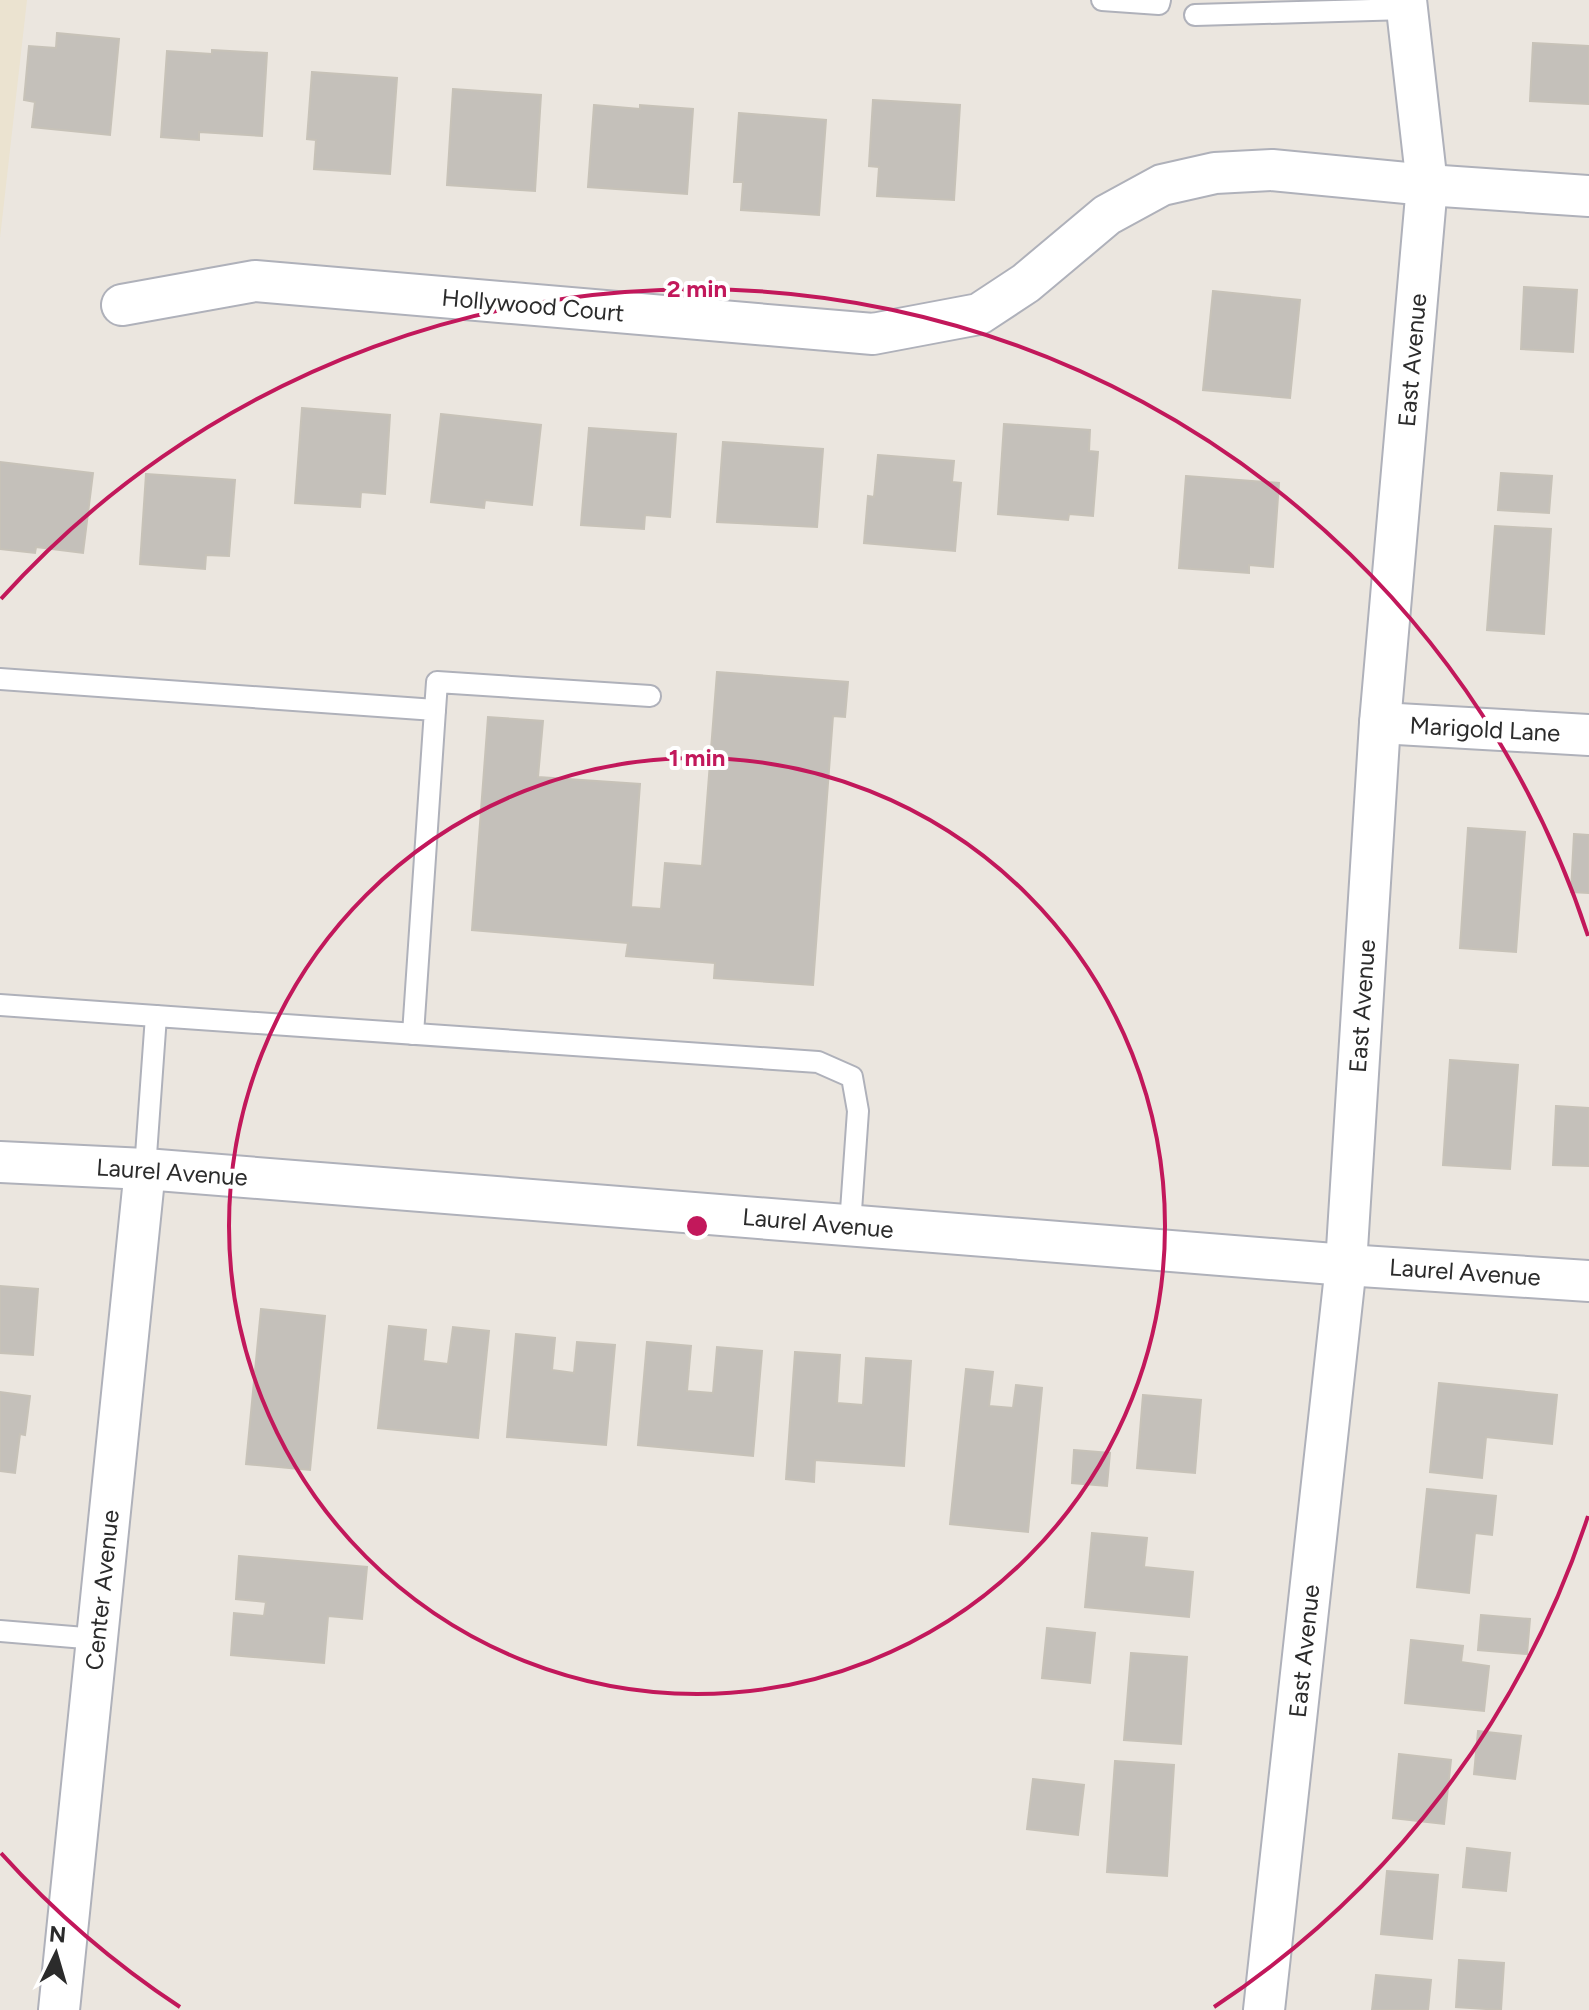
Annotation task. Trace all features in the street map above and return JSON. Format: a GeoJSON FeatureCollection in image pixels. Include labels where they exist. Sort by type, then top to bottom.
{"type":"FeatureCollection","features":[{"type":"Feature","properties":{"kind":"street","name":"East Avenue"},"geometry":{"type":"LineString","coordinates":[[1264,2010],[1346,1265],[1380,723],[1427,185],[1406,4]]}},
{"type":"Feature","properties":{"kind":"street","name":"Hollywood Court"},"geometry":{"type":"LineString","coordinates":[[122,305],[255,281],[873,334],[979,314],[1026,283],[1107,215],[1162,185],[1215,173],[1272,170],[1589,196]]}},
{"type":"Feature","properties":{"kind":"street","name":"Marigold Lane"},"geometry":{"type":"LineString","coordinates":[[1380,723],[1589,735]]}},
{"type":"Feature","properties":{"kind":"street","name":"Laurel Avenue"},"geometry":{"type":"LineString","coordinates":[[0,1162],[145,1169],[1346,1265],[1589,1281]]}},
{"type":"Feature","properties":{"kind":"street","name":"Center Avenue"},"geometry":{"type":"LineString","coordinates":[[59,2010],[145,1169]]}},
{"type":"Feature","properties":{"kind":"lane"},"geometry":{"type":"LineString","coordinates":[[1102,0],[1159,4],[1160,0]]}},
{"type":"Feature","properties":{"kind":"lane"},"geometry":{"type":"LineString","coordinates":[[1195,15],[1406,4]]}},
{"type":"Feature","properties":{"kind":"lane"},"geometry":{"type":"LineString","coordinates":[[0,679],[435,710]]}},
{"type":"Feature","properties":{"kind":"lane"},"geometry":{"type":"LineString","coordinates":[[413,1034],[437,682],[650,696]]}},
{"type":"Feature","properties":{"kind":"lane"},"geometry":{"type":"LineString","coordinates":[[0,1005],[818,1062],[852,1077],[858,1111],[850,1225]]}},
{"type":"Feature","properties":{"kind":"lane"},"geometry":{"type":"LineString","coordinates":[[145,1169],[156,1016]]}},
{"type":"Feature","properties":{"kind":"lane"},"geometry":{"type":"LineString","coordinates":[[0,1631],[97,1639]]}},
{"type":"Feature","properties":{"kind":"shaded area"},"geometry":{"type":"Polygon","coordinates":[[[0,0],[27,0],[0,238],[0,0]]]}},
{"type":"Feature","properties":{"kind":"building"},"geometry":{"type":"Polygon","coordinates":[[[57,33],[119,39],[110,135],[32,127],[35,102],[24,100],[29,46],[56,48],[57,33]]]}},
{"type":"Feature","properties":{"kind":"building"},"geometry":{"type":"Polygon","coordinates":[[[1533,43],[1589,46],[1589,104],[1530,101],[1533,43]]]}},
{"type":"Feature","properties":{"kind":"building"},"geometry":{"type":"Polygon","coordinates":[[[212,50],[267,53],[262,136],[199,132],[199,140],[161,137],[167,51],[212,54],[212,50]]]}},
{"type":"Feature","properties":{"kind":"building"},"geometry":{"type":"Polygon","coordinates":[[[312,72],[397,78],[390,174],[314,169],[316,140],[307,139],[312,72]]]}},
{"type":"Feature","properties":{"kind":"building"},"geometry":{"type":"Polygon","coordinates":[[[453,89],[541,95],[535,191],[447,185],[453,89]]]}},
{"type":"Feature","properties":{"kind":"building"},"geometry":{"type":"Polygon","coordinates":[[[873,100],[960,105],[954,200],[877,196],[879,167],[869,166],[873,100]]]}},
{"type":"Feature","properties":{"kind":"building"},"geometry":{"type":"Polygon","coordinates":[[[594,105],[693,109],[687,194],[588,187],[594,105]]]}},
{"type":"Feature","properties":{"kind":"building"},"geometry":{"type":"Polygon","coordinates":[[[739,113],[826,120],[819,215],[741,210],[743,182],[734,182],[739,113]]]}},
{"type":"Feature","properties":{"kind":"building"},"geometry":{"type":"Polygon","coordinates":[[[1524,287],[1577,290],[1573,352],[1521,349],[1524,287]]]}},
{"type":"Feature","properties":{"kind":"building"},"geometry":{"type":"Polygon","coordinates":[[[1213,291],[1300,300],[1290,398],[1203,390],[1213,291]]]}},
{"type":"Feature","properties":{"kind":"building"},"geometry":{"type":"Polygon","coordinates":[[[302,408],[390,415],[385,494],[361,492],[360,507],[295,503],[302,408]]]}},
{"type":"Feature","properties":{"kind":"building"},"geometry":{"type":"Polygon","coordinates":[[[441,414],[541,425],[532,505],[485,500],[484,508],[431,502],[441,414]]]}},
{"type":"Feature","properties":{"kind":"building"},"geometry":{"type":"Polygon","coordinates":[[[1004,424],[1090,430],[1089,451],[1098,452],[1093,516],[1069,514],[1068,520],[998,514],[1004,424]]]}},
{"type":"Feature","properties":{"kind":"building"},"geometry":{"type":"Polygon","coordinates":[[[589,428],[676,434],[670,517],[645,515],[644,529],[581,525],[589,428]]]}},
{"type":"Feature","properties":{"kind":"building"},"geometry":{"type":"Polygon","coordinates":[[[723,442],[823,449],[817,527],[717,522],[723,442]]]}},
{"type":"Feature","properties":{"kind":"building"},"geometry":{"type":"Polygon","coordinates":[[[878,455],[954,461],[952,482],[961,483],[955,551],[864,543],[868,496],[874,497],[878,455]]]}},
{"type":"Feature","properties":{"kind":"building"},"geometry":{"type":"Polygon","coordinates":[[[0,462],[93,473],[83,553],[36,547],[35,553],[0,549],[0,462]]]}},
{"type":"Feature","properties":{"kind":"building"},"geometry":{"type":"Polygon","coordinates":[[[1501,473],[1552,476],[1549,513],[1498,510],[1501,473]]]}},
{"type":"Feature","properties":{"kind":"building"},"geometry":{"type":"Polygon","coordinates":[[[146,474],[235,480],[229,556],[206,555],[205,569],[140,564],[146,474]]]}},
{"type":"Feature","properties":{"kind":"building"},"geometry":{"type":"Polygon","coordinates":[[[1186,476],[1279,483],[1273,567],[1249,565],[1249,573],[1179,568],[1186,476]]]}},
{"type":"Feature","properties":{"kind":"building"},"geometry":{"type":"Polygon","coordinates":[[[1495,526],[1551,529],[1544,634],[1487,630],[1495,526]]]}},
{"type":"Feature","properties":{"kind":"building"},"geometry":{"type":"Polygon","coordinates":[[[717,672],[848,682],[845,717],[833,716],[813,985],[714,978],[715,963],[626,956],[628,943],[472,930],[488,717],[543,721],[538,777],[640,784],[631,907],[661,909],[665,863],[702,866],[717,672]]]}},
{"type":"Feature","properties":{"kind":"building"},"geometry":{"type":"Polygon","coordinates":[[[1468,828],[1525,832],[1516,952],[1460,948],[1468,828]]]}},
{"type":"Feature","properties":{"kind":"building"},"geometry":{"type":"Polygon","coordinates":[[[1574,834],[1589,835],[1589,893],[1571,892],[1574,834]]]}},
{"type":"Feature","properties":{"kind":"building"},"geometry":{"type":"Polygon","coordinates":[[[1450,1060],[1518,1065],[1510,1169],[1443,1165],[1450,1060]]]}},
{"type":"Feature","properties":{"kind":"building"},"geometry":{"type":"Polygon","coordinates":[[[1556,1106],[1589,1108],[1589,1166],[1553,1165],[1556,1106]]]}},
{"type":"Feature","properties":{"kind":"building"},"geometry":{"type":"Polygon","coordinates":[[[0,1286],[38,1289],[33,1355],[0,1353],[0,1286]]]}},
{"type":"Feature","properties":{"kind":"building"},"geometry":{"type":"Polygon","coordinates":[[[261,1309],[325,1316],[310,1470],[246,1464],[261,1309]]]}},
{"type":"Feature","properties":{"kind":"building"},"geometry":{"type":"Polygon","coordinates":[[[389,1326],[426,1330],[423,1361],[448,1364],[453,1327],[489,1331],[478,1438],[378,1428],[389,1326]]]}},
{"type":"Feature","properties":{"kind":"building"},"geometry":{"type":"Polygon","coordinates":[[[516,1334],[555,1338],[552,1370],[574,1373],[577,1342],[615,1345],[606,1445],[507,1437],[516,1334]]]}},
{"type":"Feature","properties":{"kind":"building"},"geometry":{"type":"Polygon","coordinates":[[[647,1342],[691,1346],[687,1391],[713,1393],[717,1347],[762,1351],[753,1456],[638,1445],[647,1342]]]}},
{"type":"Feature","properties":{"kind":"building"},"geometry":{"type":"Polygon","coordinates":[[[795,1352],[840,1355],[837,1403],[863,1405],[866,1358],[911,1361],[904,1466],[815,1460],[814,1482],[786,1479],[795,1352]]]}},
{"type":"Feature","properties":{"kind":"building"},"geometry":{"type":"Polygon","coordinates":[[[966,1369],[993,1372],[989,1406],[1013,1408],[1016,1385],[1042,1388],[1028,1532],[950,1524],[966,1369]]]}},
{"type":"Feature","properties":{"kind":"building"},"geometry":{"type":"Polygon","coordinates":[[[1439,1383],[1557,1395],[1552,1444],[1486,1437],[1482,1478],[1430,1472],[1439,1383]]]}},
{"type":"Feature","properties":{"kind":"building"},"geometry":{"type":"Polygon","coordinates":[[[0,1392],[30,1396],[25,1435],[20,1434],[15,1473],[0,1471],[0,1392]]]}},
{"type":"Feature","properties":{"kind":"building"},"geometry":{"type":"Polygon","coordinates":[[[1143,1395],[1201,1400],[1195,1473],[1137,1468],[1143,1395]]]}},
{"type":"Feature","properties":{"kind":"building"},"geometry":{"type":"Polygon","coordinates":[[[1074,1450],[1110,1453],[1107,1486],[1072,1483],[1074,1450]]]}},
{"type":"Feature","properties":{"kind":"building"},"geometry":{"type":"Polygon","coordinates":[[[1427,1489],[1496,1496],[1492,1535],[1475,1533],[1469,1593],[1417,1587],[1427,1489]]]}},
{"type":"Feature","properties":{"kind":"building"},"geometry":{"type":"Polygon","coordinates":[[[1092,1533],[1147,1538],[1144,1567],[1193,1572],[1189,1617],[1085,1607],[1092,1533]]]}},
{"type":"Feature","properties":{"kind":"building"},"geometry":{"type":"Polygon","coordinates":[[[239,1556],[367,1567],[362,1619],[328,1616],[324,1663],[231,1655],[234,1613],[264,1616],[266,1602],[236,1599],[239,1556]]]}},
{"type":"Feature","properties":{"kind":"building"},"geometry":{"type":"Polygon","coordinates":[[[1481,1615],[1530,1619],[1527,1654],[1478,1650],[1481,1615]]]}},
{"type":"Feature","properties":{"kind":"building"},"geometry":{"type":"Polygon","coordinates":[[[1047,1628],[1095,1633],[1090,1683],[1042,1678],[1047,1628]]]}},
{"type":"Feature","properties":{"kind":"building"},"geometry":{"type":"Polygon","coordinates":[[[1411,1640],[1463,1646],[1461,1662],[1489,1666],[1484,1711],[1405,1703],[1411,1640]]]}},
{"type":"Feature","properties":{"kind":"building"},"geometry":{"type":"Polygon","coordinates":[[[1131,1653],[1187,1657],[1181,1744],[1124,1740],[1131,1653]]]}},
{"type":"Feature","properties":{"kind":"building"},"geometry":{"type":"Polygon","coordinates":[[[1478,1731],[1521,1736],[1515,1779],[1474,1774],[1478,1731]]]}},
{"type":"Feature","properties":{"kind":"building"},"geometry":{"type":"Polygon","coordinates":[[[1399,1754],[1451,1760],[1444,1824],[1393,1818],[1399,1754]]]}},
{"type":"Feature","properties":{"kind":"building"},"geometry":{"type":"Polygon","coordinates":[[[1115,1761],[1174,1765],[1167,1876],[1107,1872],[1115,1761]]]}},
{"type":"Feature","properties":{"kind":"building"},"geometry":{"type":"Polygon","coordinates":[[[1033,1779],[1084,1785],[1078,1835],[1027,1829],[1033,1779]]]}},
{"type":"Feature","properties":{"kind":"building"},"geometry":{"type":"Polygon","coordinates":[[[1467,1848],[1510,1853],[1506,1891],[1463,1887],[1467,1848]]]}},
{"type":"Feature","properties":{"kind":"building"},"geometry":{"type":"Polygon","coordinates":[[[1387,1871],[1438,1875],[1432,1939],[1381,1934],[1387,1871]]]}},
{"type":"Feature","properties":{"kind":"building"},"geometry":{"type":"Polygon","coordinates":[[[1459,1960],[1504,1963],[1501,2010],[1456,2007],[1459,1960]]]}},
{"type":"Feature","properties":{"kind":"building"},"geometry":{"type":"Polygon","coordinates":[[[1376,1975],[1431,1980],[1428,2010],[1372,2010],[1376,1975]]]}}]}
